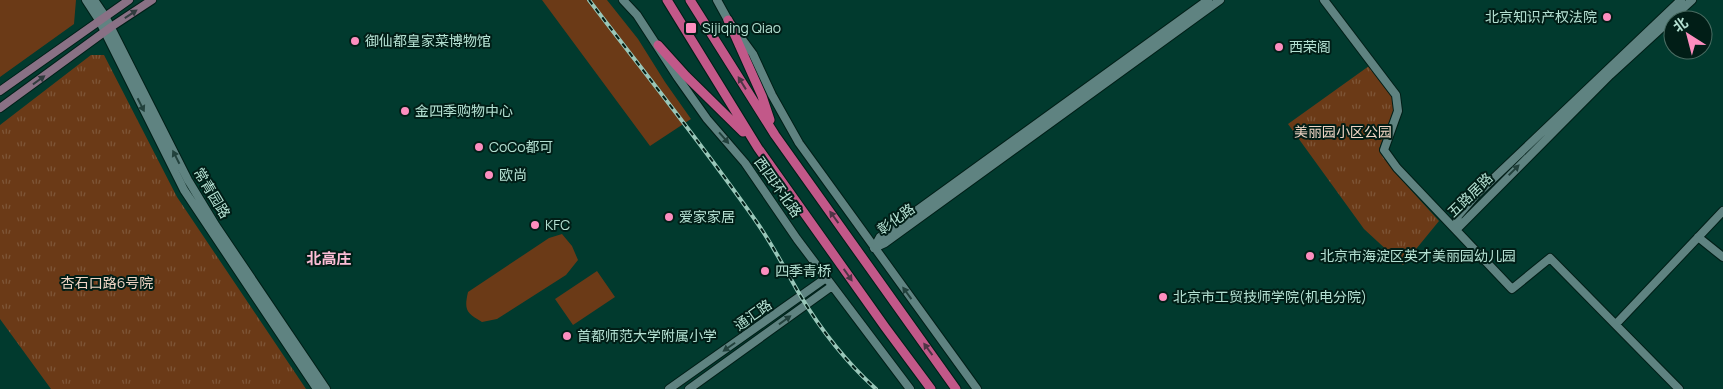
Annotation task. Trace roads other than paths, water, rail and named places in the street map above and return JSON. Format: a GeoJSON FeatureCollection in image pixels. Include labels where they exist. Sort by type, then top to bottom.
{"type":"FeatureCollection","features":[{"type":"Feature","properties":{"kind":"highway","name":"西四环北路"},"geometry":{"type":"LineString","coordinates":[[667,0],[758,148],[931,389]]}},
{"type":"Feature","properties":{"kind":"highway","name":"西四环北路"},"geometry":{"type":"LineString","coordinates":[[690,0],[775,134],[956,389]]}},
{"type":"Feature","properties":{"kind":"highway"},"geometry":{"type":"LineString","coordinates":[[728,20],[762,96],[775,134]]}},
{"type":"Feature","properties":{"kind":"highway"},"geometry":{"type":"LineString","coordinates":[[658,45],[686,76],[730,117],[758,148]]}},
{"type":"Feature","properties":{"kind":"main road"},"geometry":{"type":"LineString","coordinates":[[0,91],[129,0]]}},
{"type":"Feature","properties":{"kind":"main road"},"geometry":{"type":"LineString","coordinates":[[0,108],[152,0]]}},
{"type":"Feature","properties":{"kind":"street","name":"常青园路"},"geometry":{"type":"LineString","coordinates":[[86,0],[102,18]]}},
{"type":"Feature","properties":{"kind":"street","name":"常青园路"},"geometry":{"type":"LineString","coordinates":[[94,0],[184,190],[317,389]]}},
{"type":"Feature","properties":{"kind":"street","name":"西四环北路"},"geometry":{"type":"LineString","coordinates":[[623,0],[637,15],[707,119],[745,163],[797,239],[910,389]]}},
{"type":"Feature","properties":{"kind":"street"},"geometry":{"type":"LineString","coordinates":[[717,0],[728,20],[753,54],[772,95],[800,143],[977,389]]}},
{"type":"Feature","properties":{"kind":"street","name":"彰化路"},"geometry":{"type":"LineString","coordinates":[[874,248],[880,237],[1208,0]]}},
{"type":"Feature","properties":{"kind":"street","name":"彰化路"},"geometry":{"type":"LineString","coordinates":[[874,248],[885,242],[1220,0]]}},
{"type":"Feature","properties":{"kind":"street"},"geometry":{"type":"LineString","coordinates":[[1324,0],[1396,95],[1398,111],[1384,150],[1397,168],[1512,289],[1550,258],[1679,389]]}},
{"type":"Feature","properties":{"kind":"street","name":"五路居路"},"geometry":{"type":"LineString","coordinates":[[1456,230],[1458,216],[1478,194],[1681,0]]}},
{"type":"Feature","properties":{"kind":"street","name":"五路居路"},"geometry":{"type":"LineString","coordinates":[[1456,230],[1610,75],[1692,0]]}},
{"type":"Feature","properties":{"kind":"street","name":"常青园路"},"geometry":{"type":"LineString","coordinates":[[108,30],[188,180],[216,226],[326,389]]}},
{"type":"Feature","properties":{"kind":"street"},"geometry":{"type":"LineString","coordinates":[[1616,324],[1723,211]]}},
{"type":"Feature","properties":{"kind":"street"},"geometry":{"type":"LineString","coordinates":[[1698,237],[1723,257]]}},
{"type":"Feature","properties":{"kind":"street","name":"通汇路"},"geometry":{"type":"LineString","coordinates":[[669,389],[826,278]]}},
{"type":"Feature","properties":{"kind":"street","name":"通汇路"},"geometry":{"type":"LineString","coordinates":[[689,389],[832,286]]}},
{"type":"Feature","properties":{"kind":"railway"},"geometry":{"type":"LineString","coordinates":[[589,0],[739,198],[776,252],[800,295],[825,333],[854,368],[876,389]]}},
{"type":"Feature","properties":{"kind":"place","name":"北京知识产权法院"},"geometry":{"type":"Point","coordinates":[1607,17]}},
{"type":"Feature","properties":{"kind":"place","name":"Sijiqing Qiao"},"geometry":{"type":"Point","coordinates":[691,28]}},
{"type":"Feature","properties":{"kind":"place","name":"御仙都皇家菜博物馆"},"geometry":{"type":"Point","coordinates":[355,41]}},
{"type":"Feature","properties":{"kind":"place","name":"西荣阁"},"geometry":{"type":"Point","coordinates":[1279,47]}},
{"type":"Feature","properties":{"kind":"place","name":"金四季购物中心"},"geometry":{"type":"Point","coordinates":[405,111]}},
{"type":"Feature","properties":{"kind":"place","name":"CoCo都可"},"geometry":{"type":"Point","coordinates":[479,147]}},
{"type":"Feature","properties":{"kind":"place","name":"欧尚"},"geometry":{"type":"Point","coordinates":[489,175]}},
{"type":"Feature","properties":{"kind":"place","name":"爱家家居"},"geometry":{"type":"Point","coordinates":[669,217]}},
{"type":"Feature","properties":{"kind":"place","name":"KFC"},"geometry":{"type":"Point","coordinates":[535,225]}},
{"type":"Feature","properties":{"kind":"place","name":"北京市海淀区英才美丽园幼儿园"},"geometry":{"type":"Point","coordinates":[1310,256]}},
{"type":"Feature","properties":{"kind":"place","name":"四季青桥"},"geometry":{"type":"Point","coordinates":[765,271]}},
{"type":"Feature","properties":{"kind":"place","name":"北京市工贸技师学院(机电分院)"},"geometry":{"type":"Point","coordinates":[1163,297]}},
{"type":"Feature","properties":{"kind":"place","name":"首都师范大学附属小学"},"geometry":{"type":"Point","coordinates":[567,336]}},
{"type":"Feature","properties":{"kind":"district","name":"北高庄"},"geometry":{"type":"Point","coordinates":[329,259]}},
{"type":"Feature","properties":{"kind":"park label","name":"美丽园小区公园"},"geometry":{"type":"Point","coordinates":[1343,132]}},
{"type":"Feature","properties":{"kind":"park label","name":"杏石口路6号院"},"geometry":{"type":"Point","coordinates":[107,283]}}]}
